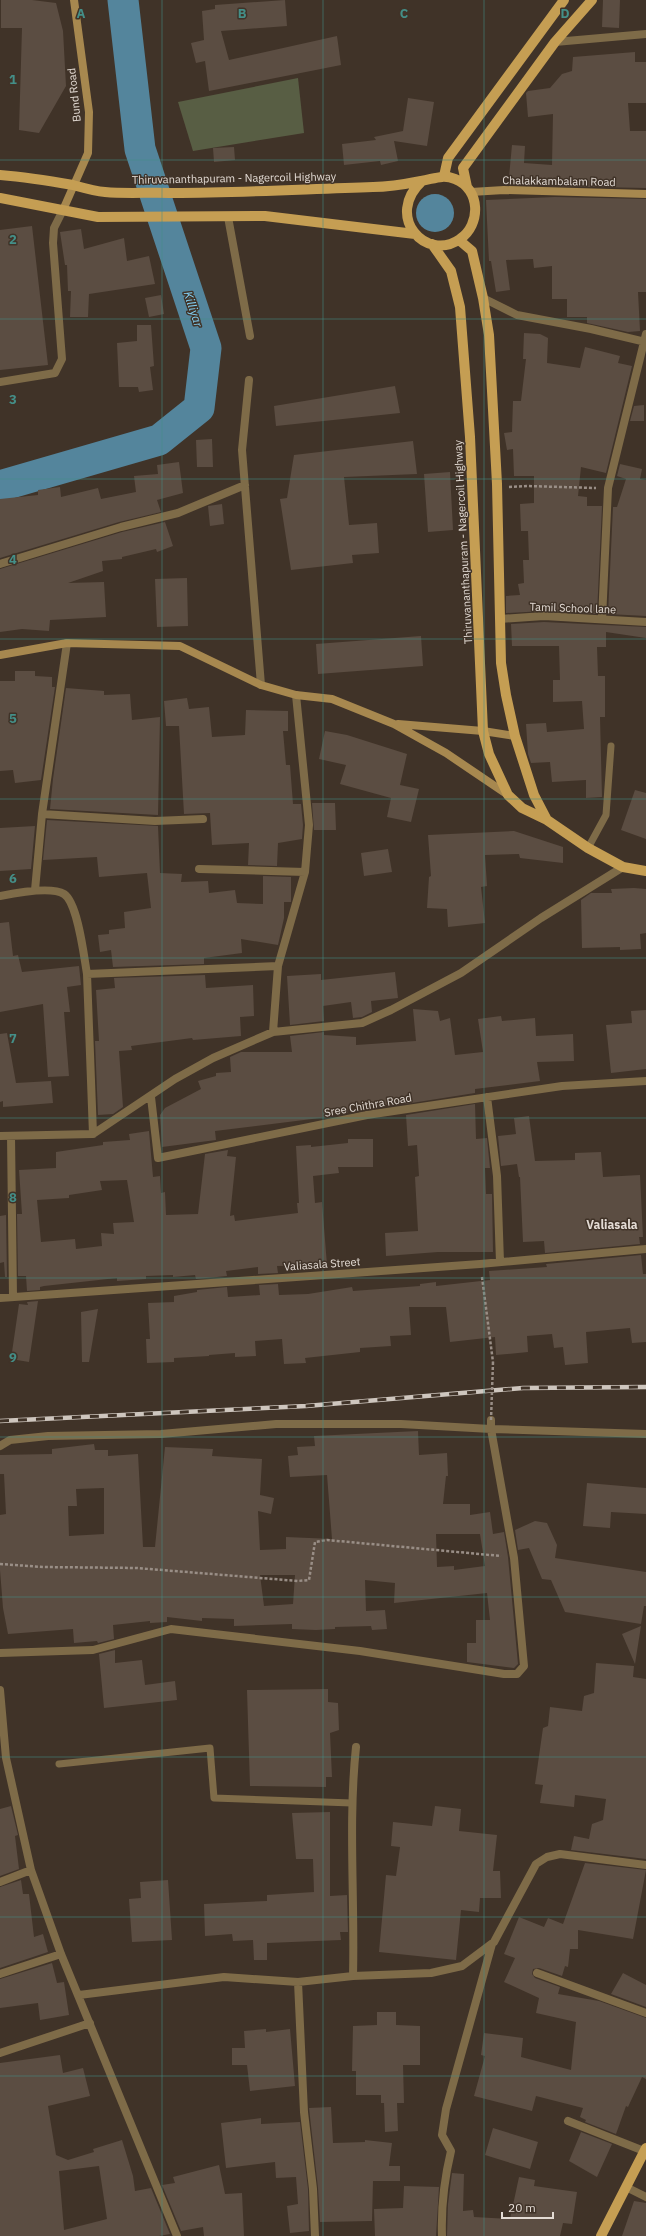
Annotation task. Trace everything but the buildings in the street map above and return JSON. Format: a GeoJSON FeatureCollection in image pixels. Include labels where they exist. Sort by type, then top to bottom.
{"type":"FeatureCollection","features":[{"type":"Feature","properties":{"kind":"main road"},"geometry":{"type":"LineString","coordinates":[[469,189],[456,179],[444,176],[448,158],[533,40],[564,0]]}},
{"type":"Feature","properties":{"kind":"main road"},"geometry":{"type":"LineString","coordinates":[[432,244],[446,245],[459,240],[469,231],[475,219],[476,205],[469,189],[463,168],[555,42],[592,0]]}},
{"type":"Feature","properties":{"kind":"main road"},"geometry":{"type":"LineString","coordinates":[[533,40],[555,42]]}},
{"type":"Feature","properties":{"kind":"main road","name":"Thiruvananthapuram - Nagercoil Highway"},"geometry":{"type":"LineString","coordinates":[[0,175],[72,185],[105,192],[230,193],[379,187],[422,181],[433,177],[444,176]]}},
{"type":"Feature","properties":{"kind":"main road"},"geometry":{"type":"LineString","coordinates":[[415,234],[408,224],[406,212],[408,200],[413,189],[422,181]]}},
{"type":"Feature","properties":{"kind":"main road","name":"Thiruvananthapuram - Nagercoil Highway"},"geometry":{"type":"LineString","coordinates":[[0,198],[98,217],[265,216],[415,234],[432,244],[451,271],[460,307],[470,437],[483,731],[490,754],[508,795],[522,808],[547,820],[588,848],[623,867],[646,871]]}},
{"type":"Feature","properties":{"kind":"main road","name":"Thiruvananthapuram - Nagercoil Highway"},"geometry":{"type":"LineString","coordinates":[[459,240],[472,251],[483,298],[489,335],[497,484],[501,663],[515,736],[534,795],[547,820]]}},
{"type":"Feature","properties":{"kind":"main road"},"geometry":{"type":"LineString","coordinates":[[601,2236],[645,2149]]}},
{"type":"Feature","properties":{"kind":"street","name":"Bund Road"},"geometry":{"type":"LineString","coordinates":[[63,210],[72,185],[88,153],[89,112],[74,0]]}},
{"type":"Feature","properties":{"kind":"street"},"geometry":{"type":"LineString","coordinates":[[555,42],[646,34]]}},
{"type":"Feature","properties":{"kind":"street","name":"Chalakkambalam Road"},"geometry":{"type":"LineString","coordinates":[[469,189],[646,194]]}},
{"type":"Feature","properties":{"kind":"street"},"geometry":{"type":"LineString","coordinates":[[0,382],[55,373],[62,359],[53,243],[54,228],[63,210]]}},
{"type":"Feature","properties":{"kind":"street"},"geometry":{"type":"LineString","coordinates":[[228,217],[250,336]]}},
{"type":"Feature","properties":{"kind":"street"},"geometry":{"type":"LineString","coordinates":[[483,298],[517,316],[646,339],[608,488],[602,619]]}},
{"type":"Feature","properties":{"kind":"street"},"geometry":{"type":"LineString","coordinates":[[249,380],[242,450],[261,684]]}},
{"type":"Feature","properties":{"kind":"street"},"geometry":{"type":"LineString","coordinates":[[0,564],[121,527],[178,513],[245,485]]}},
{"type":"Feature","properties":{"kind":"street","name":"Tamil School lane"},"geometry":{"type":"LineString","coordinates":[[500,619],[544,616],[646,622]]}},
{"type":"Feature","properties":{"kind":"street"},"geometry":{"type":"LineString","coordinates":[[35,890],[42,814],[67,643]]}},
{"type":"Feature","properties":{"kind":"street"},"geometry":{"type":"LineString","coordinates":[[0,655],[67,643],[180,646],[261,684],[296,695],[332,699],[394,724],[446,753],[508,795]]}},
{"type":"Feature","properties":{"kind":"street"},"geometry":{"type":"LineString","coordinates":[[273,1032],[278,966],[305,872],[309,825],[296,695]]}},
{"type":"Feature","properties":{"kind":"street"},"geometry":{"type":"LineString","coordinates":[[394,724],[483,731],[515,736]]}},
{"type":"Feature","properties":{"kind":"street"},"geometry":{"type":"LineString","coordinates":[[42,814],[155,821],[203,819]]}},
{"type":"Feature","properties":{"kind":"street"},"geometry":{"type":"LineString","coordinates":[[0,1136],[93,1134],[151,1097],[174,1079],[213,1058],[273,1032],[362,1024],[461,973],[541,918],[623,867]]}},
{"type":"Feature","properties":{"kind":"street"},"geometry":{"type":"LineString","coordinates":[[199,869],[305,872]]}},
{"type":"Feature","properties":{"kind":"street"},"geometry":{"type":"LineString","coordinates":[[0,896],[35,890],[63,893],[70,898],[79,929],[87,974],[93,1134]]}},
{"type":"Feature","properties":{"kind":"street"},"geometry":{"type":"LineString","coordinates":[[87,974],[278,966]]}},
{"type":"Feature","properties":{"kind":"street","name":"Sree Chithra Road"},"geometry":{"type":"LineString","coordinates":[[151,1097],[158,1158],[367,1115],[562,1086],[646,1081]]}},
{"type":"Feature","properties":{"kind":"street"},"geometry":{"type":"LineString","coordinates":[[487,1097],[497,1176],[500,1262]]}},
{"type":"Feature","properties":{"kind":"street"},"geometry":{"type":"LineString","coordinates":[[11,1136],[13,1296]]}},
{"type":"Feature","properties":{"kind":"street","name":"Valiasala Street"},"geometry":{"type":"LineString","coordinates":[[0,1298],[480,1264],[646,1249]]}},
{"type":"Feature","properties":{"kind":"street"},"geometry":{"type":"LineString","coordinates":[[0,1653],[93,1650],[171,1629],[360,1651],[504,1674],[517,1674],[524,1666],[514,1558],[491,1429],[491,1420]]}},
{"type":"Feature","properties":{"kind":"street"},"geometry":{"type":"LineString","coordinates":[[0,1446],[10,1440],[48,1436],[161,1434],[276,1424],[402,1424],[491,1429],[646,1434]]}},
{"type":"Feature","properties":{"kind":"street"},"geometry":{"type":"LineString","coordinates":[[0,1690],[6,1758],[31,1870],[61,1954],[177,2236]]}},
{"type":"Feature","properties":{"kind":"street"},"geometry":{"type":"LineString","coordinates":[[353,1976],[352,1803],[356,1747]]}},
{"type":"Feature","properties":{"kind":"street"},"geometry":{"type":"LineString","coordinates":[[442,2236],[441,2208],[445,2175],[451,2151],[442,2134],[446,2109],[492,1944],[536,1864],[547,1857],[572,1854],[646,1865]]}},
{"type":"Feature","properties":{"kind":"street"},"geometry":{"type":"LineString","coordinates":[[0,1882],[31,1870]]}},
{"type":"Feature","properties":{"kind":"street"},"geometry":{"type":"LineString","coordinates":[[78,1995],[224,1977],[298,1982],[353,1976],[431,1973],[462,1966],[492,1944]]}},
{"type":"Feature","properties":{"kind":"street"},"geometry":{"type":"LineString","coordinates":[[0,1974],[61,1954]]}},
{"type":"Feature","properties":{"kind":"street"},"geometry":{"type":"LineString","coordinates":[[537,1973],[646,2013]]}},
{"type":"Feature","properties":{"kind":"street"},"geometry":{"type":"LineString","coordinates":[[298,1982],[304,2112],[313,2189],[315,2236]]}},
{"type":"Feature","properties":{"kind":"street"},"geometry":{"type":"LineString","coordinates":[[0,2053],[90,2023]]}},
{"type":"Feature","properties":{"kind":"street"},"geometry":{"type":"LineString","coordinates":[[568,2121],[645,2149]]}},
{"type":"Feature","properties":{"kind":"street"},"geometry":{"type":"LineString","coordinates":[[626,2187],[646,2197]]}},
{"type":"Feature","properties":{"kind":"lane"},"geometry":{"type":"LineString","coordinates":[[588,848],[606,815],[611,746]]}},
{"type":"Feature","properties":{"kind":"lane"},"geometry":{"type":"LineString","coordinates":[[59,1764],[210,1748],[214,1798],[352,1803]]}},
{"type":"Feature","properties":{"kind":"path"},"geometry":{"type":"LineString","coordinates":[[497,484],[509,487],[608,488]]}},
{"type":"Feature","properties":{"kind":"path"},"geometry":{"type":"LineString","coordinates":[[480,1264],[493,1362],[491,1420]]}},
{"type":"Feature","properties":{"kind":"path"},"geometry":{"type":"LineString","coordinates":[[0,1564],[43,1567],[137,1568],[298,1581],[309,1580],[315,1542],[327,1540],[514,1558]]}},
{"type":"Feature","properties":{"kind":"green space"},"geometry":{"type":"Polygon","coordinates":[[[298,78],[304,133],[193,151],[178,102],[298,78]]]}},
{"type":"Feature","properties":{"kind":"water"},"geometry":{"type":"Polygon","coordinates":[[[435,194],[448,200],[454,213],[448,226],[435,232],[422,226],[416,213],[422,200],[435,194]]]}},
{"type":"Feature","properties":{"kind":"waterway","name":"Killiyar"},"geometry":{"type":"LineString","coordinates":[[0,486],[159,440],[199,408],[206,348],[140,149],[123,0]]}},
{"type":"Feature","properties":{"kind":"railway"},"geometry":{"type":"LineString","coordinates":[[0,1421],[306,1406],[523,1388],[646,1387]]}},
{"type":"Feature","properties":{"kind":"district","name":"Valiasala"},"geometry":{"type":"Point","coordinates":[612,1225]}}]}
